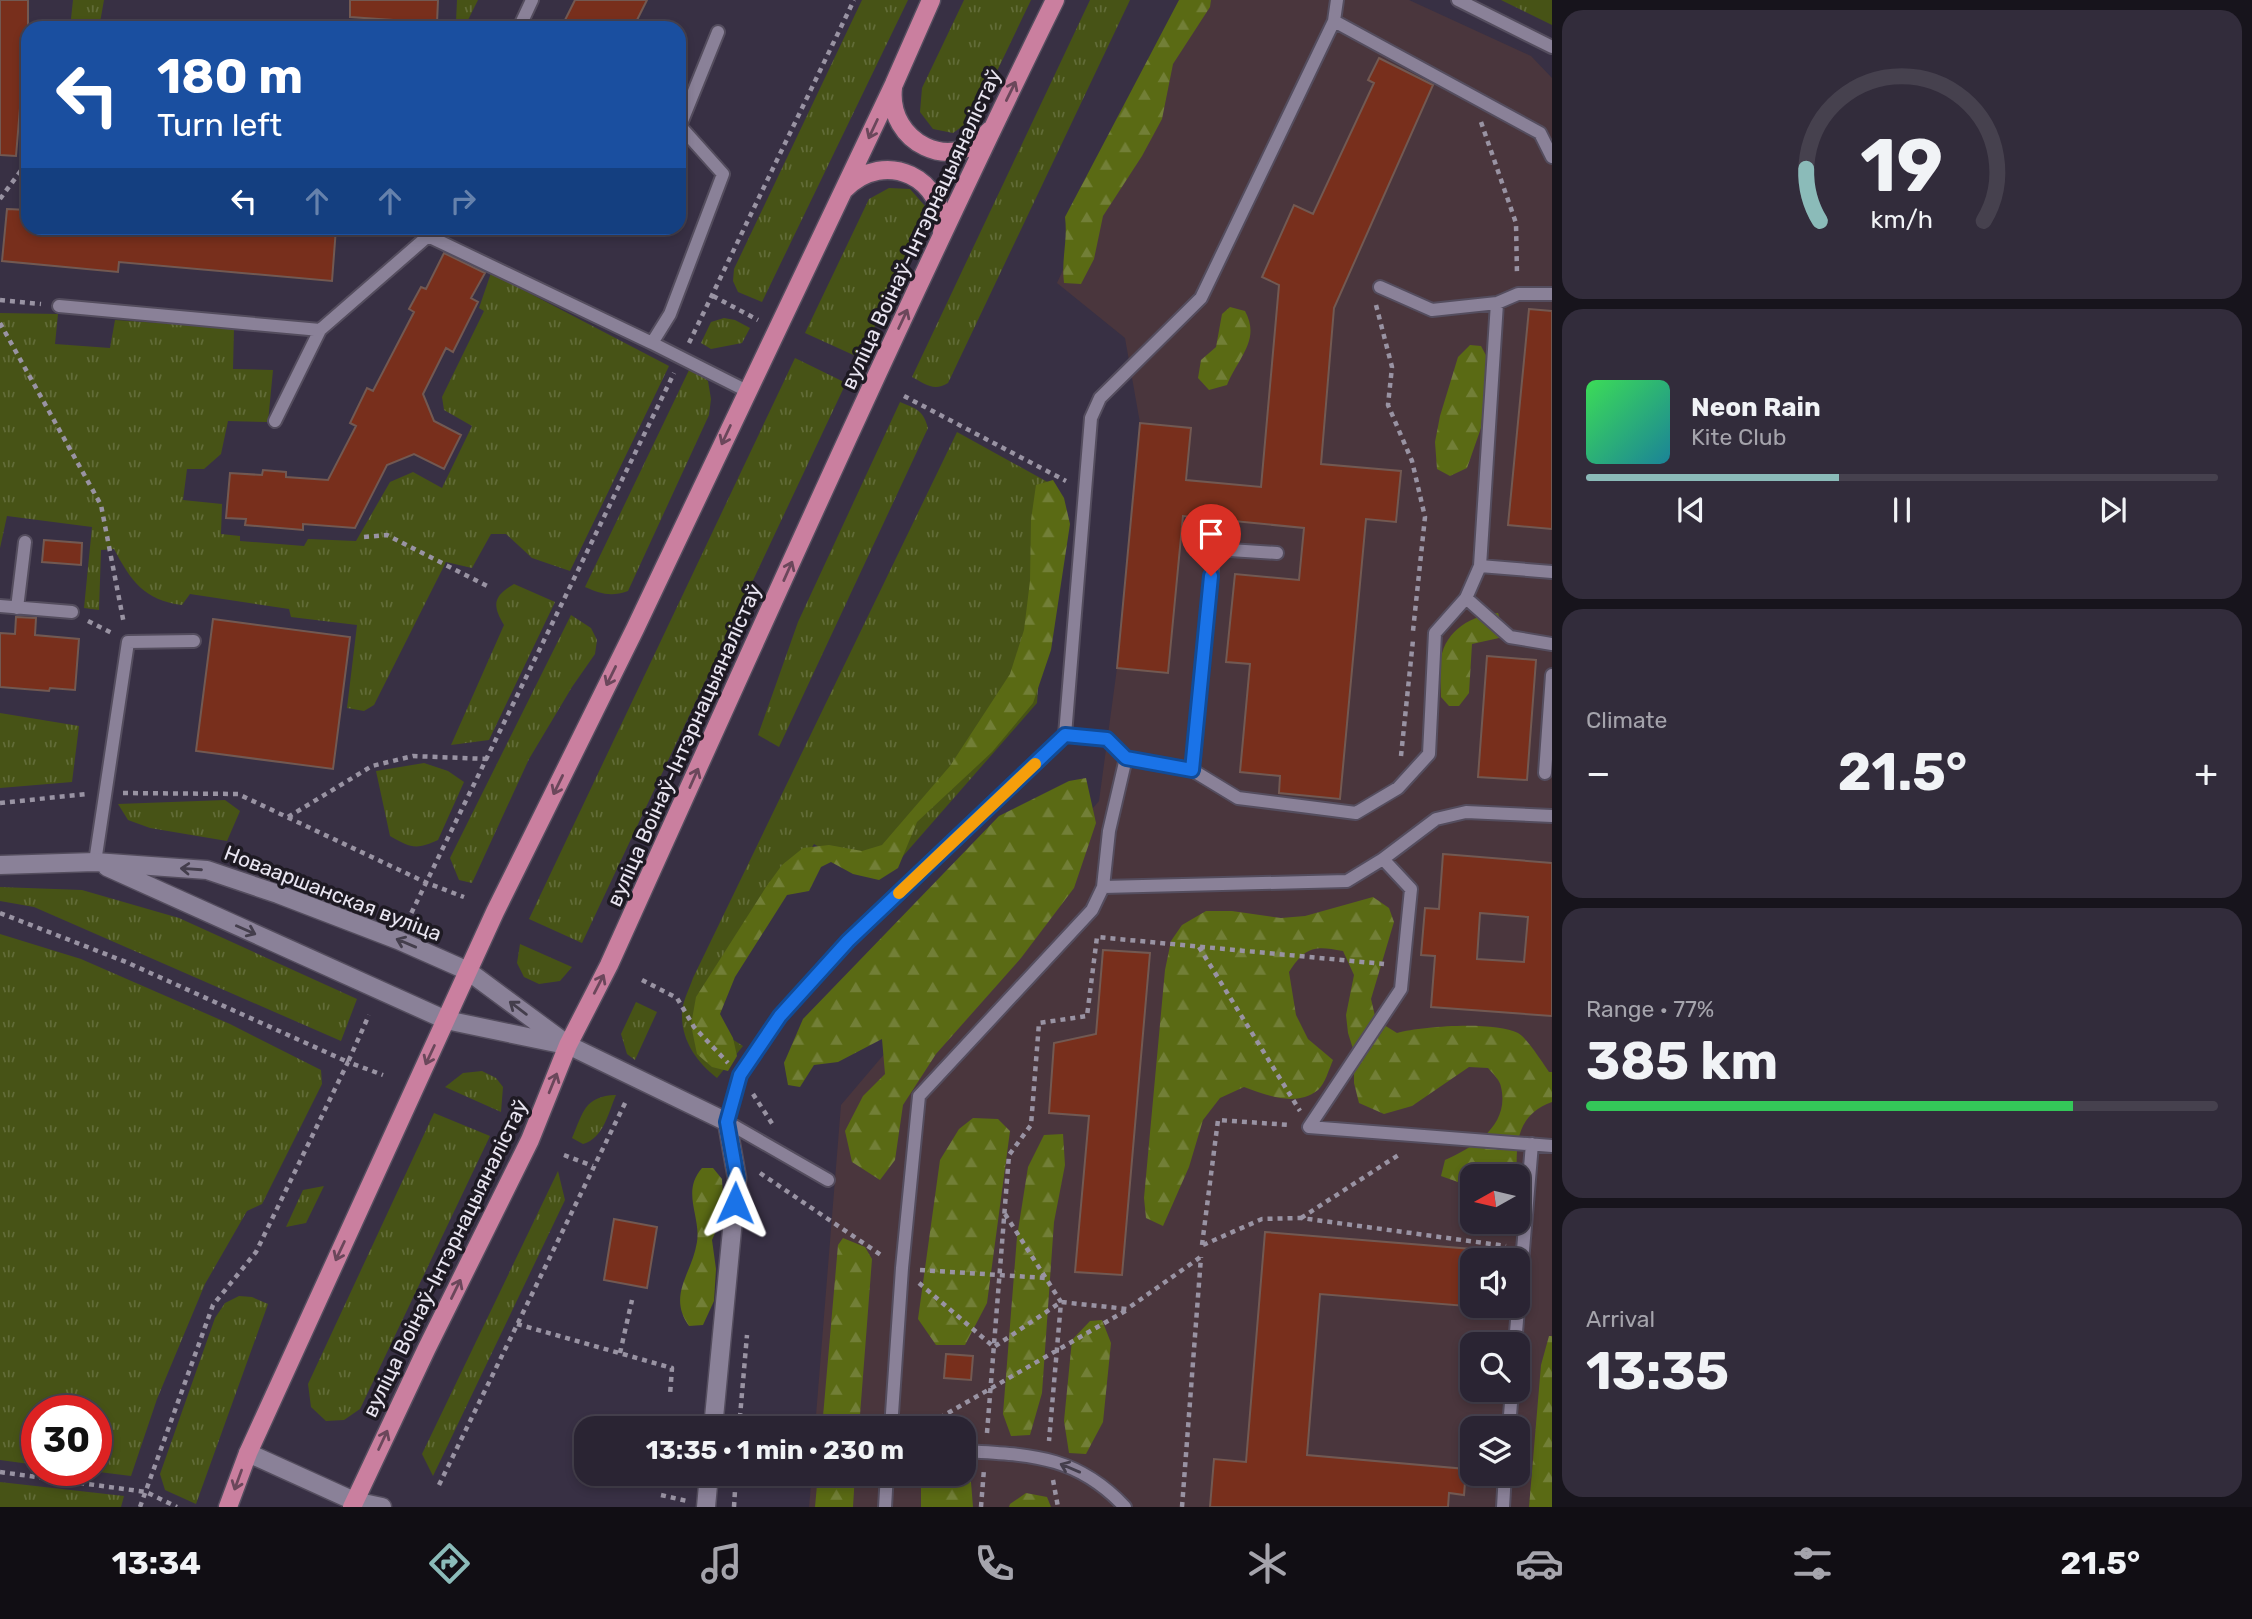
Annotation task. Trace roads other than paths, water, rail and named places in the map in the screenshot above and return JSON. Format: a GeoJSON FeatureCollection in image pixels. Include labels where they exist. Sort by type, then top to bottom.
{"type":"FeatureCollection","features":[{"type":"Feature","properties":{"kind":"main road"},"geometry":{"type":"LineString","coordinates":[[228,1507],[248,1453],[508,884],[635,629],[894,84],[931,0]]}},
{"type":"Feature","properties":{"kind":"main road","name":"вуліца Воінаў-Інтэрнацыяналістаў"},"geometry":{"type":"LineString","coordinates":[[353,1504],[530,1140],[568,1045],[609,965],[941,237],[1055,0]]}},
{"type":"Feature","properties":{"kind":"main road"},"geometry":{"type":"LineString","coordinates":[[894,84],[894,109],[898,121],[905,131],[924,147],[950,152],[962,150],[975,145],[993,127]]}},
{"type":"Feature","properties":{"kind":"main road"},"geometry":{"type":"LineString","coordinates":[[843,191],[853,181],[877,170],[904,172],[916,178],[935,197],[941,210],[941,237]]}},
{"type":"Feature","properties":{"kind":"street","name":"Новааршанская вуліца"},"geometry":{"type":"LineString","coordinates":[[0,865],[95,862],[208,870],[398,940],[468,971],[568,1045]]}},
{"type":"Feature","properties":{"kind":"street","name":"Новааршанская вуліца"},"geometry":{"type":"LineString","coordinates":[[95,862],[446,1020],[568,1045]]}},
{"type":"Feature","properties":{"kind":"street"},"geometry":{"type":"LineString","coordinates":[[568,1045],[727,1122],[737,1178],[714,1416]]}},
{"type":"Feature","properties":{"kind":"street"},"geometry":{"type":"LineString","coordinates":[[248,1453],[353,1504],[382,1507]]}},
{"type":"Feature","properties":{"kind":"street"},"geometry":{"type":"LineString","coordinates":[[706,1507],[708,1486]]}},
{"type":"Feature","properties":{"kind":"lane"},"geometry":{"type":"LineString","coordinates":[[522,21],[531,0]]}},
{"type":"Feature","properties":{"kind":"lane"},"geometry":{"type":"LineString","coordinates":[[828,1181],[727,1122],[740,1075],[780,1016],[848,941],[1065,735],[1091,418],[1100,398],[1201,299],[1334,21],[1336,0]]}},
{"type":"Feature","properties":{"kind":"lane"},"geometry":{"type":"LineString","coordinates":[[1458,0],[1552,47]]}},
{"type":"Feature","properties":{"kind":"lane"},"geometry":{"type":"LineString","coordinates":[[1334,21],[1540,133],[1552,157]]}},
{"type":"Feature","properties":{"kind":"lane"},"geometry":{"type":"LineString","coordinates":[[686,111],[718,32]]}},
{"type":"Feature","properties":{"kind":"lane"},"geometry":{"type":"LineString","coordinates":[[652,343],[670,314],[723,174],[686,133]]}},
{"type":"Feature","properties":{"kind":"lane"},"geometry":{"type":"LineString","coordinates":[[275,421],[320,330],[427,235]]}},
{"type":"Feature","properties":{"kind":"lane"},"geometry":{"type":"LineString","coordinates":[[436,235],[747,391]]}},
{"type":"Feature","properties":{"kind":"lane"},"geometry":{"type":"LineString","coordinates":[[1380,287],[1432,310],[1497,303],[1518,293],[1552,294]]}},
{"type":"Feature","properties":{"kind":"lane"},"geometry":{"type":"LineString","coordinates":[[1065,735],[1107,739],[1126,758],[1192,770],[1238,798],[1356,813],[1398,788],[1429,754],[1435,633],[1466,598],[1480,566],[1497,303]]}},
{"type":"Feature","properties":{"kind":"lane"},"geometry":{"type":"LineString","coordinates":[[59,306],[320,330]]}},
{"type":"Feature","properties":{"kind":"lane"},"geometry":{"type":"LineString","coordinates":[[17,608],[25,542]]}},
{"type":"Feature","properties":{"kind":"lane"},"geometry":{"type":"LineString","coordinates":[[1192,770],[1214,549],[1277,553]]}},
{"type":"Feature","properties":{"kind":"lane"},"geometry":{"type":"LineString","coordinates":[[1480,566],[1552,572]]}},
{"type":"Feature","properties":{"kind":"lane"},"geometry":{"type":"LineString","coordinates":[[1466,598],[1510,637],[1552,644]]}},
{"type":"Feature","properties":{"kind":"lane"},"geometry":{"type":"LineString","coordinates":[[0,606],[72,612]]}},
{"type":"Feature","properties":{"kind":"lane"},"geometry":{"type":"LineString","coordinates":[[95,862],[128,642],[194,640]]}},
{"type":"Feature","properties":{"kind":"lane"},"geometry":{"type":"LineString","coordinates":[[1545,773],[1552,676]]}},
{"type":"Feature","properties":{"kind":"lane"},"geometry":{"type":"LineString","coordinates":[[892,1416],[902,1268],[919,1096],[1093,910],[1103,887],[1109,831],[1126,758]]}},
{"type":"Feature","properties":{"kind":"lane"},"geometry":{"type":"LineString","coordinates":[[1103,887],[1347,881],[1383,859],[1436,819],[1466,812],[1552,816]]}},
{"type":"Feature","properties":{"kind":"lane"},"geometry":{"type":"LineString","coordinates":[[1383,859],[1411,889],[1401,989],[1309,1127],[1552,1146]]}},
{"type":"Feature","properties":{"kind":"lane"},"geometry":{"type":"LineString","coordinates":[[1516,1332],[1532,1144]]}},
{"type":"Feature","properties":{"kind":"lane"},"geometry":{"type":"LineString","coordinates":[[976,1452],[1048,1458],[1090,1476],[1125,1507]]}},
{"type":"Feature","properties":{"kind":"lane"},"geometry":{"type":"LineString","coordinates":[[885,1507],[886,1486]]}},
{"type":"Feature","properties":{"kind":"lane"},"geometry":{"type":"LineString","coordinates":[[1503,1507],[1504,1486]]}}]}
